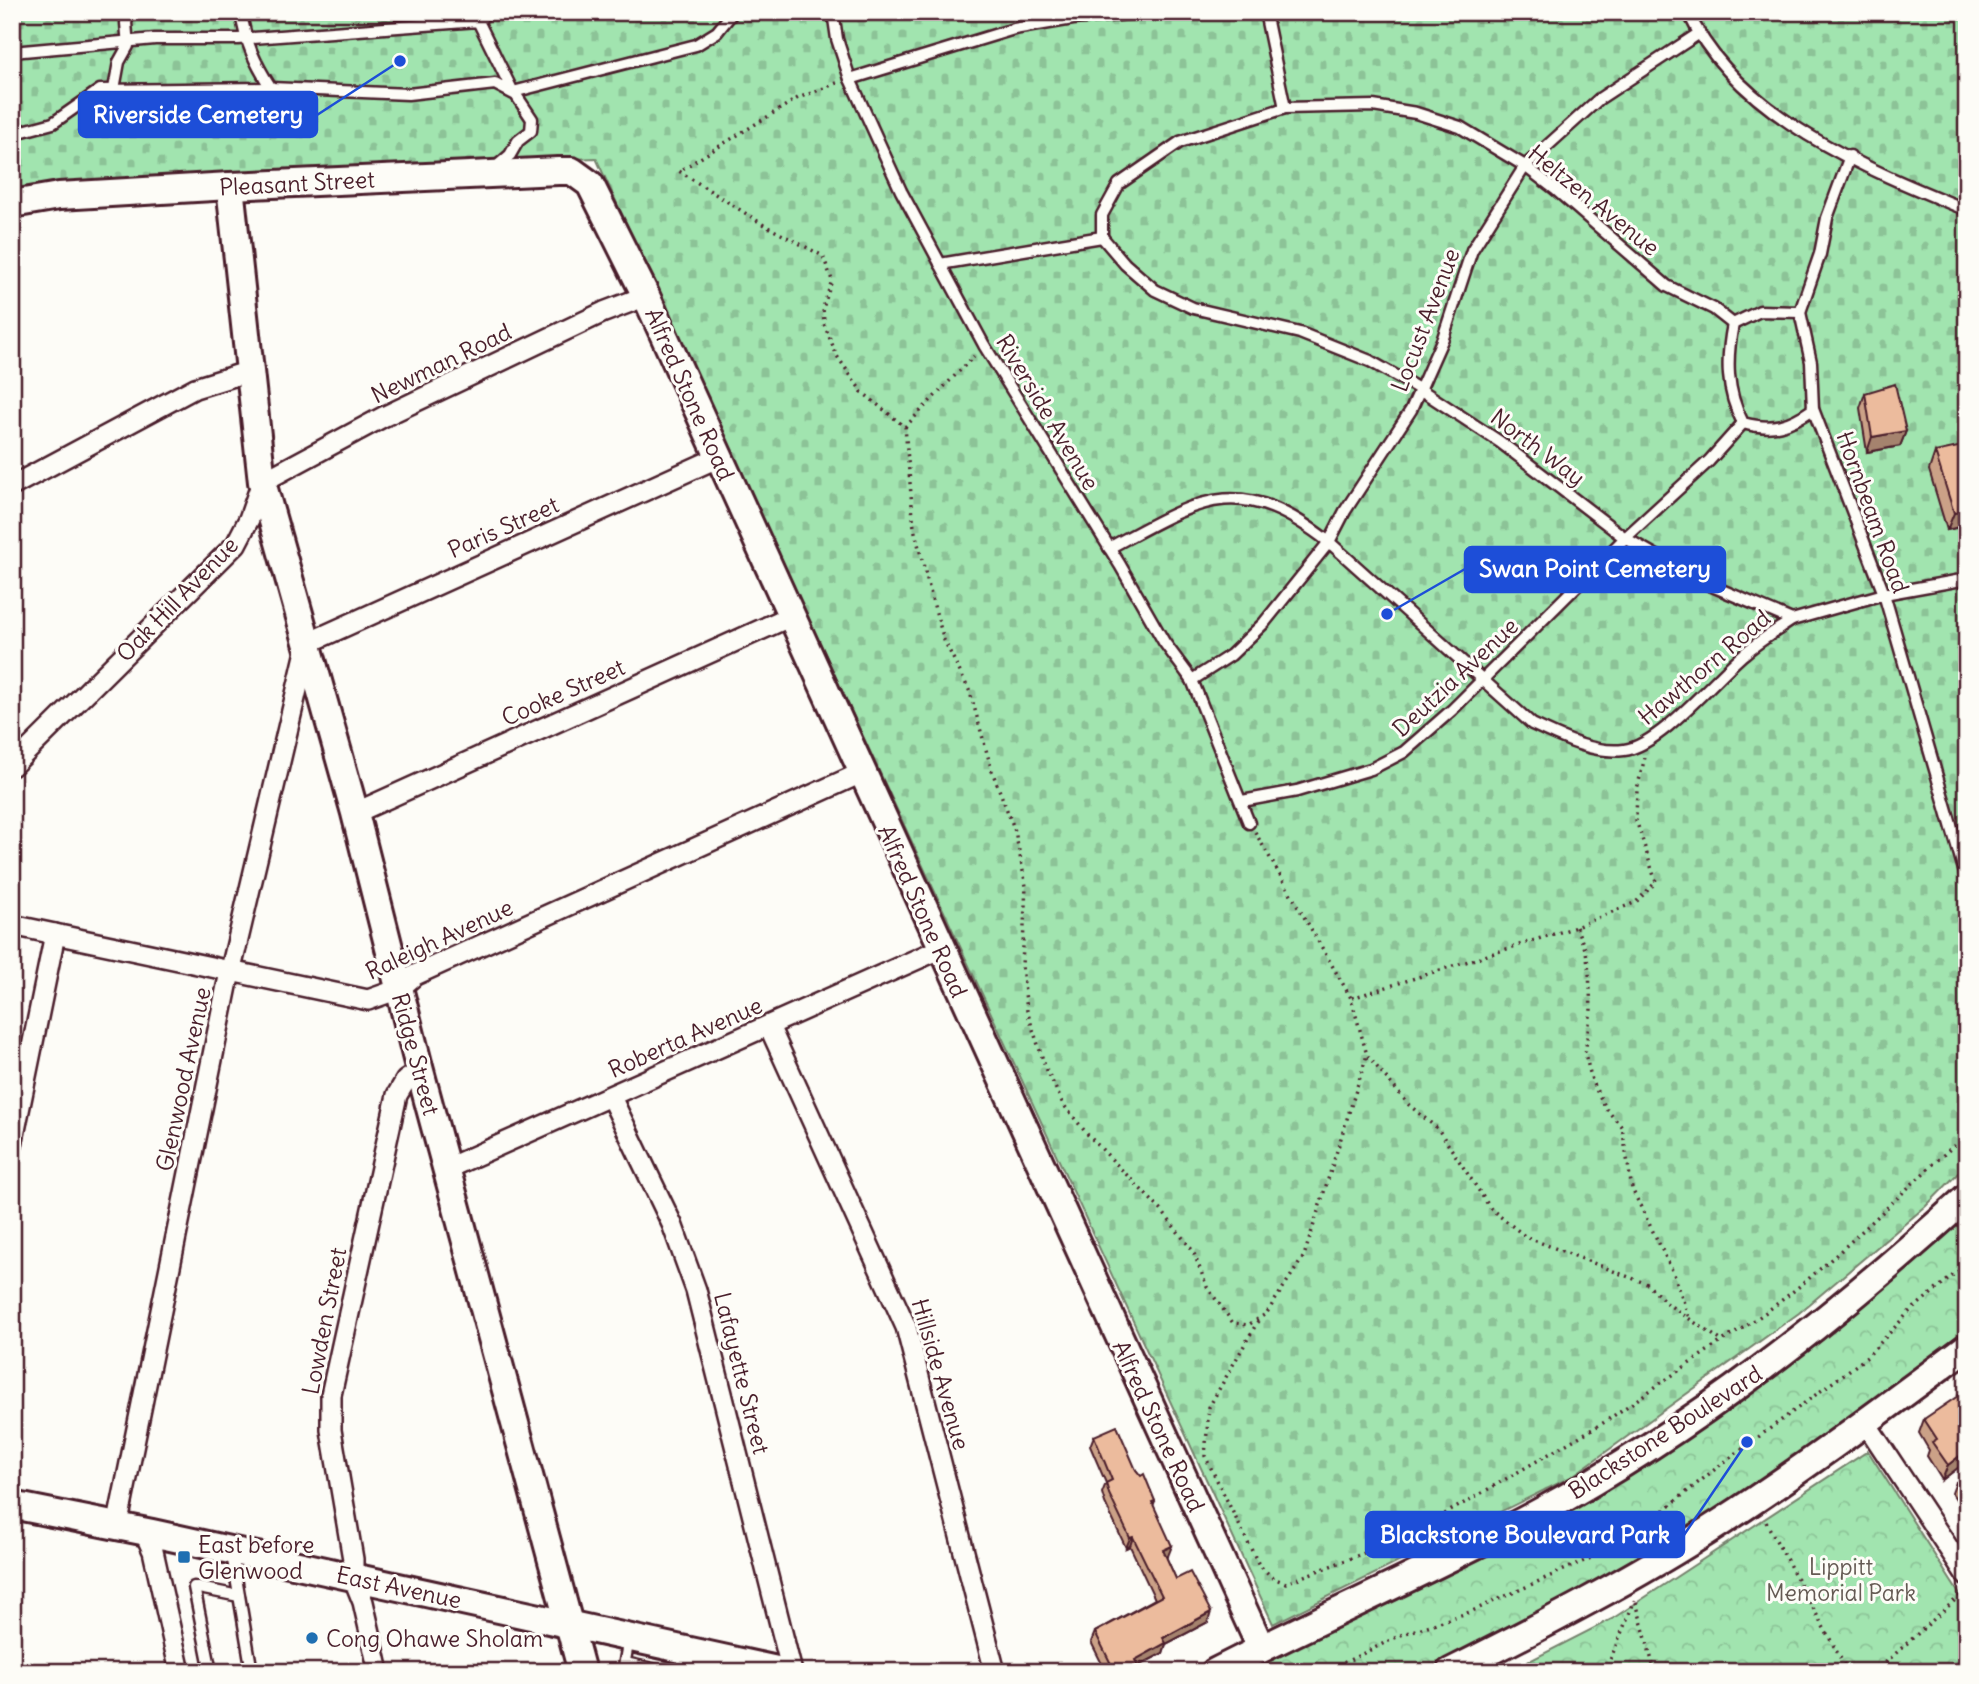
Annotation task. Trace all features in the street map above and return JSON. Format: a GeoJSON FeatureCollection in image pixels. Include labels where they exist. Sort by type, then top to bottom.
{"type":"FeatureCollection","features":[{"type":"Feature","properties":{"kind":"street","name":"Pleasant Street"},"geometry":{"type":"LineString","coordinates":[[12,204],[59,196],[230,186],[558,171],[582,176]]}},
{"type":"Feature","properties":{"kind":"street","name":"Alfred Stone Road"},"geometry":{"type":"LineString","coordinates":[[582,176],[597,193],[646,296],[940,949],[1261,1648]]}},
{"type":"Feature","properties":{"kind":"street","name":"Oak Hill Avenue"},"geometry":{"type":"LineString","coordinates":[[12,766],[236,544],[249,519],[262,482],[230,186]]}},
{"type":"Feature","properties":{"kind":"street","name":"Newman Road"},"geometry":{"type":"LineString","coordinates":[[262,482],[383,417],[604,312],[646,296]]}},
{"type":"Feature","properties":{"kind":"street"},"geometry":{"type":"LineString","coordinates":[[12,486],[195,388],[250,371]]}},
{"type":"Feature","properties":{"kind":"street","name":"Paris Street"},"geometry":{"type":"LineString","coordinates":[[308,643],[719,457]]}},
{"type":"Feature","properties":{"kind":"street","name":"Ridge Street"},"geometry":{"type":"LineString","coordinates":[[262,482],[355,813],[420,1071],[582,1672]]}},
{"type":"Feature","properties":{"kind":"street","name":"Cooke Street"},"geometry":{"type":"LineString","coordinates":[[355,813],[791,616]]}},
{"type":"Feature","properties":{"kind":"street","name":"Glenwood Avenue"},"geometry":{"type":"LineString","coordinates":[[117,1527],[230,971],[308,643]]}},
{"type":"Feature","properties":{"kind":"street","name":"Raleigh Avenue"},"geometry":{"type":"LineString","coordinates":[[12,925],[368,1000],[399,989],[415,975],[861,773]]}},
{"type":"Feature","properties":{"kind":"street"},"geometry":{"type":"LineString","coordinates":[[12,1145],[55,934]]}},
{"type":"Feature","properties":{"kind":"street","name":"Roberta Avenue"},"geometry":{"type":"LineString","coordinates":[[448,1168],[940,949]]}},
{"type":"Feature","properties":{"kind":"street","name":"Hillside Avenue"},"geometry":{"type":"LineString","coordinates":[[769,1026],[906,1327],[995,1672]]}},
{"type":"Feature","properties":{"kind":"street","name":"Lowden Street"},"geometry":{"type":"LineString","coordinates":[[379,1672],[363,1602],[354,1577],[354,1559],[331,1430],[331,1395],[397,1095],[406,1080],[420,1071]]}},
{"type":"Feature","properties":{"kind":"street","name":"Lafayette Street"},"geometry":{"type":"LineString","coordinates":[[611,1097],[672,1224],[696,1290],[792,1672]]}},
{"type":"Feature","properties":{"kind":"street","name":"Blackstone Boulevard"},"geometry":{"type":"LineString","coordinates":[[1215,1672],[1527,1518],[1606,1473],[1767,1366],[1879,1277],[1967,1197]]}},
{"type":"Feature","properties":{"kind":"street"},"geometry":{"type":"LineString","coordinates":[[1450,1672],[1635,1575],[1721,1523],[1865,1423],[1967,1347]]}},
{"type":"Feature","properties":{"kind":"street"},"geometry":{"type":"LineString","coordinates":[[1865,1423],[1967,1576]]}},
{"type":"Feature","properties":{"kind":"street","name":"East Avenue"},"geometry":{"type":"LineString","coordinates":[[12,1505],[144,1531],[570,1625],[626,1658],[786,1672]]}},
{"type":"Feature","properties":{"kind":"street"},"geometry":{"type":"LineString","coordinates":[[144,1531],[153,1551],[180,1672]]}},
{"type":"Feature","properties":{"kind":"lane"},"geometry":{"type":"LineString","coordinates":[[114,89],[119,62],[128,41],[126,23],[130,12]]}},
{"type":"Feature","properties":{"kind":"lane"},"geometry":{"type":"LineString","coordinates":[[241,12],[244,38],[271,88]]}},
{"type":"Feature","properties":{"kind":"lane"},"geometry":{"type":"LineString","coordinates":[[12,52],[128,41],[244,38],[476,17],[488,12]]}},
{"type":"Feature","properties":{"kind":"lane"},"geometry":{"type":"LineString","coordinates":[[12,134],[53,123],[100,90],[271,88],[408,94],[495,84],[513,92],[696,45],[717,32],[733,12]]}},
{"type":"Feature","properties":{"kind":"lane","name":"Riverside Avenue"},"geometry":{"type":"LineString","coordinates":[[833,12],[837,39],[850,79],[901,191],[984,345],[1164,642],[1192,680],[1249,823]]}},
{"type":"Feature","properties":{"kind":"lane"},"geometry":{"type":"LineString","coordinates":[[850,79],[1014,29],[1073,19],[1152,12]]}},
{"type":"Feature","properties":{"kind":"lane"},"geometry":{"type":"LineString","coordinates":[[1265,12],[1284,108]]}},
{"type":"Feature","properties":{"kind":"lane"},"geometry":{"type":"LineString","coordinates":[[1688,12],[1698,34],[1728,75],[1796,128],[1967,210]]}},
{"type":"Feature","properties":{"kind":"lane"},"geometry":{"type":"LineString","coordinates":[[476,17],[513,92],[532,119],[531,131],[488,174]]}},
{"type":"Feature","properties":{"kind":"lane","name":"Locust Avenue"},"geometry":{"type":"LineString","coordinates":[[1192,680],[1231,655],[1264,623],[1329,542],[1422,390],[1443,338],[1472,250],[1525,166],[1599,99],[1698,34]]}},
{"type":"Feature","properties":{"kind":"lane","name":"Heltzen Avenue"},"geometry":{"type":"LineString","coordinates":[[1102,237],[1102,215],[1119,184],[1180,142],[1284,108],[1373,106],[1416,113],[1460,127],[1525,166],[1667,286],[1714,309],[1733,324]]}},
{"type":"Feature","properties":{"kind":"lane"},"geometry":{"type":"LineString","coordinates":[[1813,410],[1786,426],[1765,429],[1743,423],[1735,408],[1728,379],[1727,351],[1733,324],[1760,311],[1800,312],[1820,254],[1827,218],[1850,156]]}},
{"type":"Feature","properties":{"kind":"lane"},"geometry":{"type":"LineString","coordinates":[[940,264],[1102,237]]}},
{"type":"Feature","properties":{"kind":"lane","name":"North Way"},"geometry":{"type":"LineString","coordinates":[[1102,237],[1125,264],[1155,290],[1180,302],[1193,308],[1300,333],[1370,361],[1422,390],[1500,442],[1625,538],[1705,583],[1792,620]]}},
{"type":"Feature","properties":{"kind":"lane","name":"Hornbeam Road"},"geometry":{"type":"LineString","coordinates":[[1800,312],[1811,362],[1813,410],[1884,594],[1967,880]]}},
{"type":"Feature","properties":{"kind":"lane","name":"Deutzia Avenue"},"geometry":{"type":"LineString","coordinates":[[1242,801],[1297,791],[1371,769],[1404,752],[1452,710],[1625,538],[1709,461],[1743,423]]}},
{"type":"Feature","properties":{"kind":"lane","name":"Hawthorn Road"},"geometry":{"type":"LineString","coordinates":[[1109,548],[1205,500],[1265,503],[1298,518],[1329,542],[1532,724],[1567,741],[1601,749],[1626,750],[1644,741],[1689,707],[1744,653],[1792,620]]}},
{"type":"Feature","properties":{"kind":"lane"},"geometry":{"type":"LineString","coordinates":[[1792,620],[1884,594],[1967,579]]}},
{"type":"Feature","properties":{"kind":"lane"},"geometry":{"type":"LineString","coordinates":[[231,1550],[252,1672]]}},
{"type":"Feature","properties":{"kind":"lane"},"geometry":{"type":"LineString","coordinates":[[211,1672],[194,1587],[239,1596]]}},
{"type":"Feature","properties":{"kind":"lane"},"geometry":{"type":"LineString","coordinates":[[626,1658],[650,1670],[666,1672]]}},
{"type":"Feature","properties":{"kind":"path"},"geometry":{"type":"LineString","coordinates":[[850,79],[798,98],[679,171],[752,218],[823,256],[832,280],[823,308],[824,324],[837,356],[862,392],[905,427],[914,528],[932,599],[944,640],[970,692],[992,771],[1014,831],[1026,886],[1022,966],[1027,1011],[1045,1066],[1063,1104],[1088,1135],[1161,1210],[1193,1251],[1207,1287],[1233,1323],[1248,1325],[1266,1314],[1304,1256],[1367,1055]]}},
{"type":"Feature","properties":{"kind":"path"},"geometry":{"type":"LineString","coordinates":[[905,427],[984,345]]}},
{"type":"Feature","properties":{"kind":"path"},"geometry":{"type":"LineString","coordinates":[[1351,998],[1576,927],[1636,902],[1656,882],[1636,820],[1637,789],[1646,755],[1644,741]]}},
{"type":"Feature","properties":{"kind":"path"},"geometry":{"type":"LineString","coordinates":[[1249,823],[1351,998],[1367,1055],[1409,1105],[1438,1129],[1491,1209],[1526,1237],[1647,1284],[1722,1341]]}},
{"type":"Feature","properties":{"kind":"path"},"geometry":{"type":"LineString","coordinates":[[1576,927],[1586,951],[1589,972],[1591,1009],[1585,1054],[1593,1084],[1607,1110],[1622,1127],[1632,1189],[1674,1274],[1689,1318]]}},
{"type":"Feature","properties":{"kind":"path"},"geometry":{"type":"LineString","coordinates":[[1259,1319],[1209,1407],[1205,1456],[1259,1565],[1273,1578],[1286,1583],[1424,1526],[1603,1423],[1667,1382],[1722,1341],[1766,1315],[1874,1223],[1967,1134]]}},
{"type":"Feature","properties":{"kind":"path"},"geometry":{"type":"LineString","coordinates":[[1325,1672],[1403,1634],[1470,1612],[1622,1544],[1720,1466],[1867,1357],[1909,1312],[1967,1264]]}},
{"type":"Feature","properties":{"kind":"path"},"geometry":{"type":"LineString","coordinates":[[1766,1522],[1847,1672]]}},
{"type":"Feature","properties":{"kind":"path"},"geometry":{"type":"LineString","coordinates":[[1875,1672],[1967,1590]]}},
{"type":"Feature","properties":{"kind":"path"},"geometry":{"type":"LineString","coordinates":[[1605,1672],[1635,1601],[1655,1672]]}},
{"type":"Feature","properties":{"kind":"green space"},"geometry":{"type":"Polygon","coordinates":[[[12,12],[1967,12],[1967,1164],[1926,1206],[1799,1313],[1571,1477],[1273,1624],[596,158],[157,178],[48,185],[12,191],[12,12]]]}},
{"type":"Feature","properties":{"kind":"green space"},"geometry":{"type":"Polygon","coordinates":[[[1967,1207],[1967,1327],[1893,1391],[1709,1518],[1521,1628],[1429,1672],[1238,1672],[1481,1556],[1967,1207]]]}},
{"type":"Feature","properties":{"kind":"green space","name":"Lippitt Memorial Park"},"geometry":{"type":"Polygon","coordinates":[[[1868,1451],[1967,1606],[1967,1672],[1508,1672],[1612,1619],[1868,1451]]]}},
{"type":"Feature","properties":{"kind":"building"},"geometry":{"type":"Polygon","coordinates":[[[1895,384],[1906,431],[1872,437],[1865,393],[1895,384]]]}},
{"type":"Feature","properties":{"kind":"building"},"geometry":{"type":"Polygon","coordinates":[[[1967,445],[1967,510],[1954,513],[1935,452],[1967,445]]]}},
{"type":"Feature","properties":{"kind":"building"},"geometry":{"type":"Polygon","coordinates":[[[1967,1390],[1967,1450],[1948,1465],[1932,1442],[1937,1439],[1924,1419],[1967,1390]]]}},
{"type":"Feature","properties":{"kind":"building"},"geometry":{"type":"Polygon","coordinates":[[[1117,1426],[1136,1470],[1141,1476],[1144,1474],[1155,1501],[1152,1502],[1172,1546],[1163,1550],[1176,1579],[1190,1572],[1211,1612],[1163,1638],[1166,1643],[1135,1660],[1137,1665],[1124,1672],[1121,1666],[1114,1670],[1095,1632],[1162,1596],[1133,1537],[1130,1538],[1106,1483],[1112,1480],[1094,1436],[1117,1426]]]}},
{"type":"Feature","properties":{"kind":"building"},"geometry":{"type":"Polygon","coordinates":[[[1967,1476],[1967,1499],[1956,1482],[1967,1476]]]}},
{"type":"Feature","properties":{"kind":"building"},"geometry":{"type":"Polygon","coordinates":[[[639,1663],[666,1669],[665,1672],[637,1672],[639,1663]]]}},
{"type":"Feature","properties":{"kind":"place","name":"Riverside Cemetery"},"geometry":{"type":"Point","coordinates":[400,61]}},
{"type":"Feature","properties":{"kind":"place","name":"Swan Point Cemetery"},"geometry":{"type":"Point","coordinates":[1387,614]}},
{"type":"Feature","properties":{"kind":"place","name":"Blackstone Boulevard Park"},"geometry":{"type":"Point","coordinates":[1747,1442]}},
{"type":"Feature","properties":{"kind":"place","name":"East before Glenwood"},"geometry":{"type":"Point","coordinates":[184,1557]}},
{"type":"Feature","properties":{"kind":"place","name":"Cong Ohawe Sholam"},"geometry":{"type":"Point","coordinates":[312,1638]}}]}
